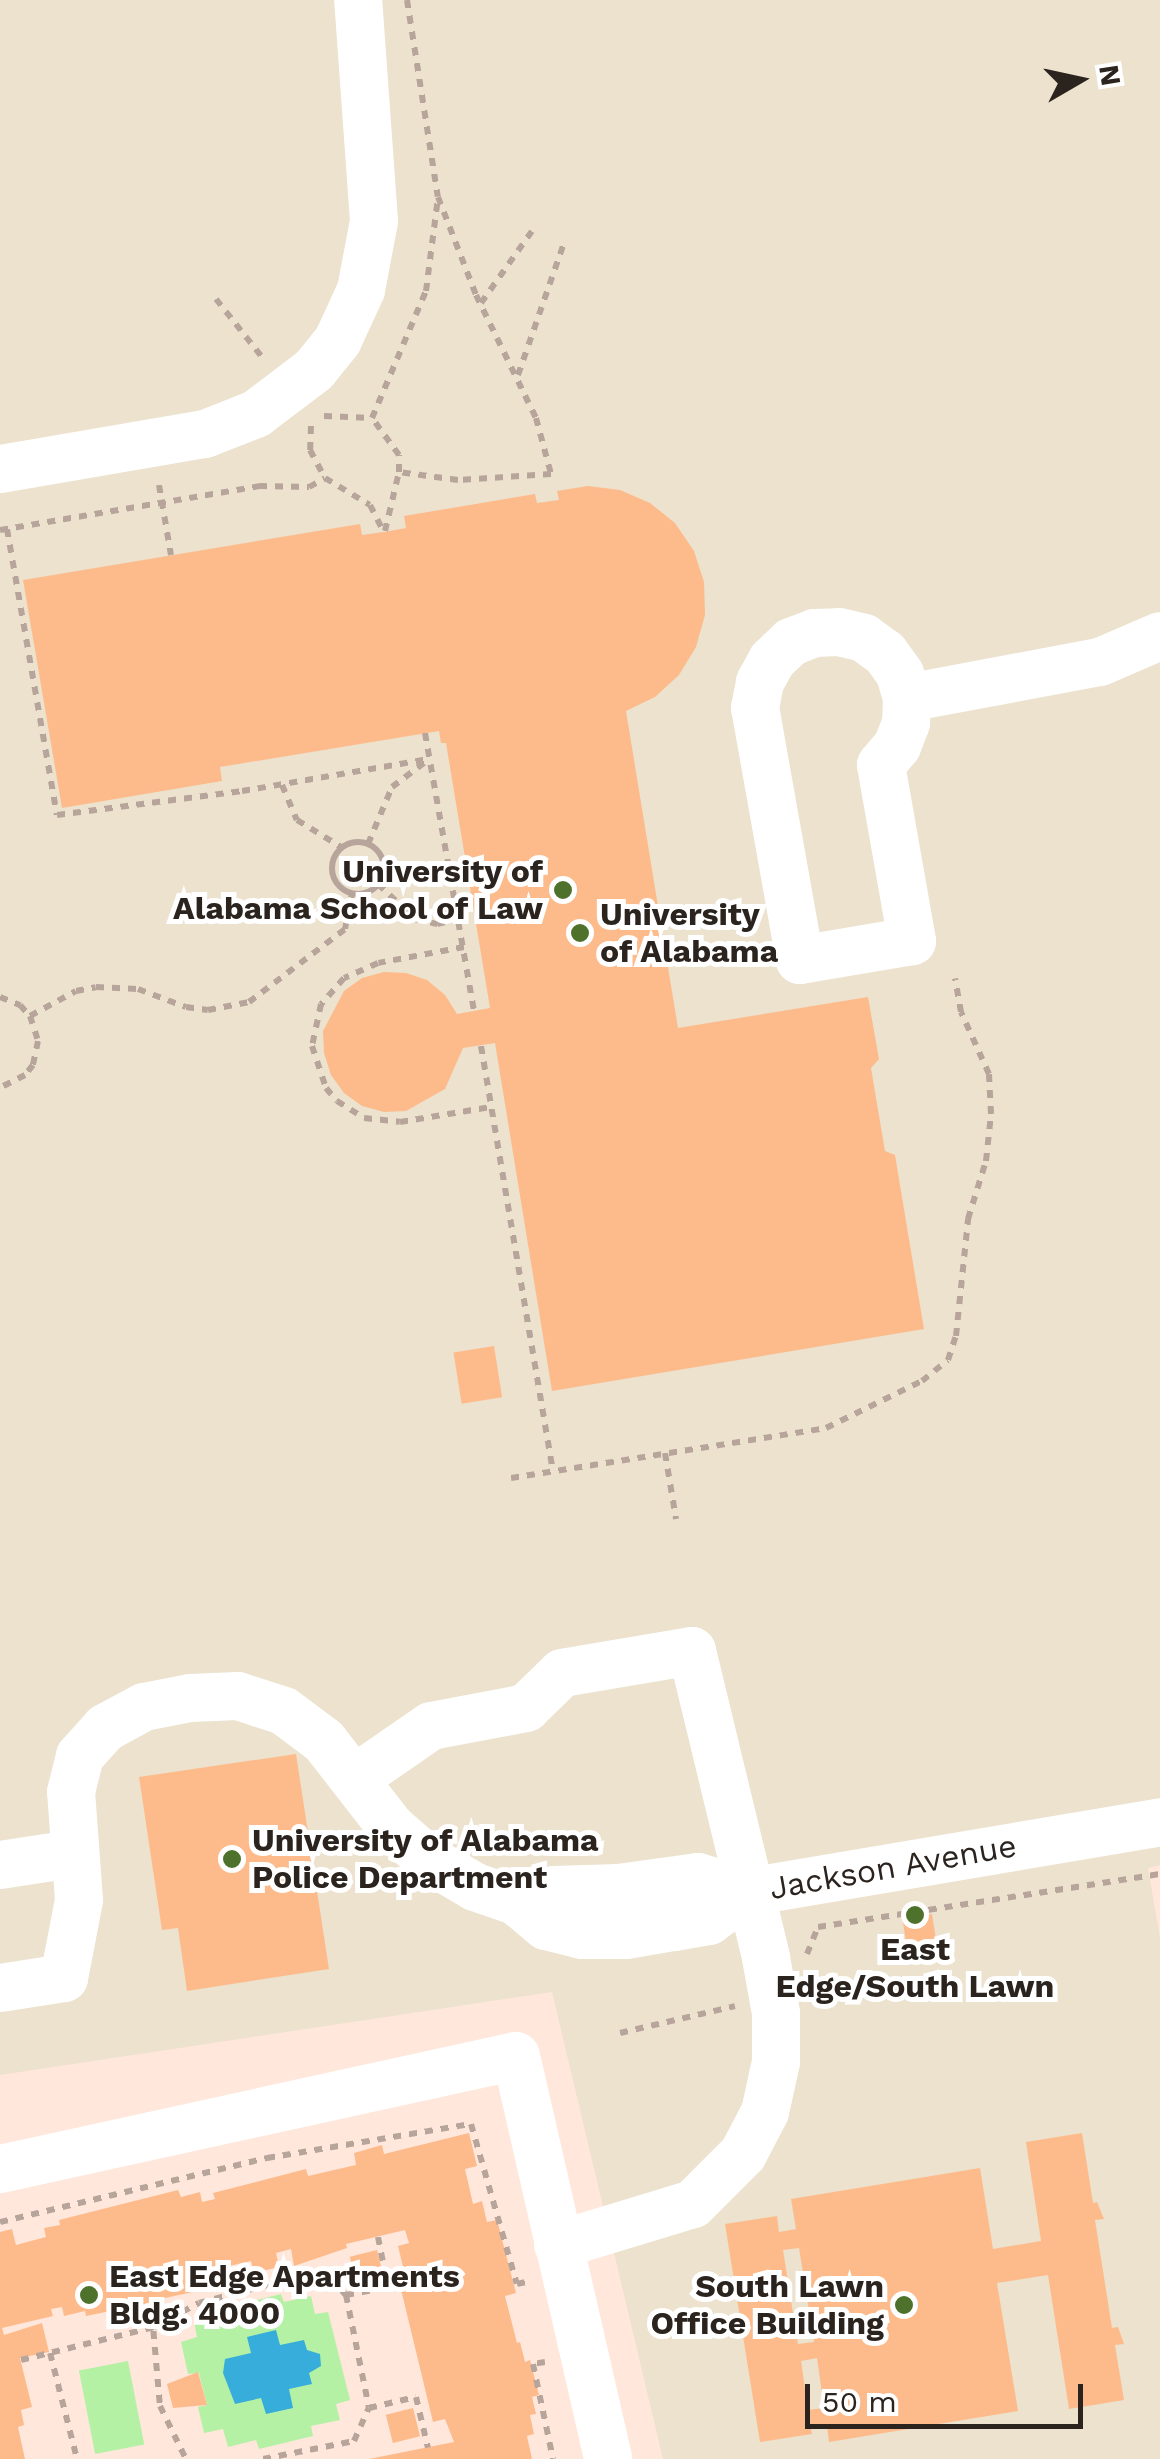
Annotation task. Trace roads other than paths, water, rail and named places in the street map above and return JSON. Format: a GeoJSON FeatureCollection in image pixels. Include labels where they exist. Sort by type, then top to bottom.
{"type":"FeatureCollection","features":[{"type":"Feature","properties":{"kind":"street"},"geometry":{"type":"LineString","coordinates":[[0,469],[206,434],[256,414],[314,370],[338,340],[361,290],[374,221],[358,0]]}},
{"type":"Feature","properties":{"kind":"street"},"geometry":{"type":"LineString","coordinates":[[839,632],[864,638],[885,652],[900,674],[907,698],[906,723],[897,746],[881,765],[912,940],[800,960],[756,708],[760,682],[772,660],[790,642],[814,633],[839,632]]}},
{"type":"Feature","properties":{"kind":"street"},"geometry":{"type":"LineString","coordinates":[[907,698],[1100,662],[1160,636]]}},
{"type":"Feature","properties":{"kind":"street"},"geometry":{"type":"LineString","coordinates":[[0,1988],[64,1978],[79,1900],[72,1854],[70,1792],[80,1756],[105,1728],[144,1708],[190,1698],[238,1696],[284,1712],[324,1741],[391,1826],[429,1860],[475,1887],[516,1900],[554,1890],[618,1888],[698,1877],[748,1892],[692,1651],[562,1673],[526,1708],[431,1726],[354,1779]]}},
{"type":"Feature","properties":{"kind":"street","name":"Jackson Avenue"},"geometry":{"type":"LineString","coordinates":[[558,2245],[693,2204],[743,2154],[765,2112],[776,2062],[772,1985],[748,1892],[1160,1822]]}},
{"type":"Feature","properties":{"kind":"street"},"geometry":{"type":"LineString","coordinates":[[0,1865],[72,1854]]}},
{"type":"Feature","properties":{"kind":"street"},"geometry":{"type":"LineString","coordinates":[[0,2169],[516,2056],[608,2459]]}},
{"type":"Feature","properties":{"kind":"water"},"geometry":{"type":"Polygon","coordinates":[[[276,2330],[280,2345],[304,2340],[307,2350],[320,2354],[321,2366],[309,2373],[312,2384],[289,2389],[293,2408],[266,2414],[261,2398],[235,2404],[223,2373],[225,2359],[251,2353],[247,2337],[276,2330]]]}},
{"type":"Feature","properties":{"kind":"place","name":"University of Alabama School of Law"},"geometry":{"type":"Point","coordinates":[563,890]}},
{"type":"Feature","properties":{"kind":"place","name":"University of Alabama"},"geometry":{"type":"Point","coordinates":[580,933]}},
{"type":"Feature","properties":{"kind":"place","name":"University of Alabama Police Department"},"geometry":{"type":"Point","coordinates":[232,1859]}},
{"type":"Feature","properties":{"kind":"place","name":"East Edge/South Lawn"},"geometry":{"type":"Point","coordinates":[915,1915]}},
{"type":"Feature","properties":{"kind":"place","name":"East Edge Apartments Bldg. 4000"},"geometry":{"type":"Point","coordinates":[89,2295]}},
{"type":"Feature","properties":{"kind":"place","name":"South Lawn Office Building"},"geometry":{"type":"Point","coordinates":[904,2305]}}]}
